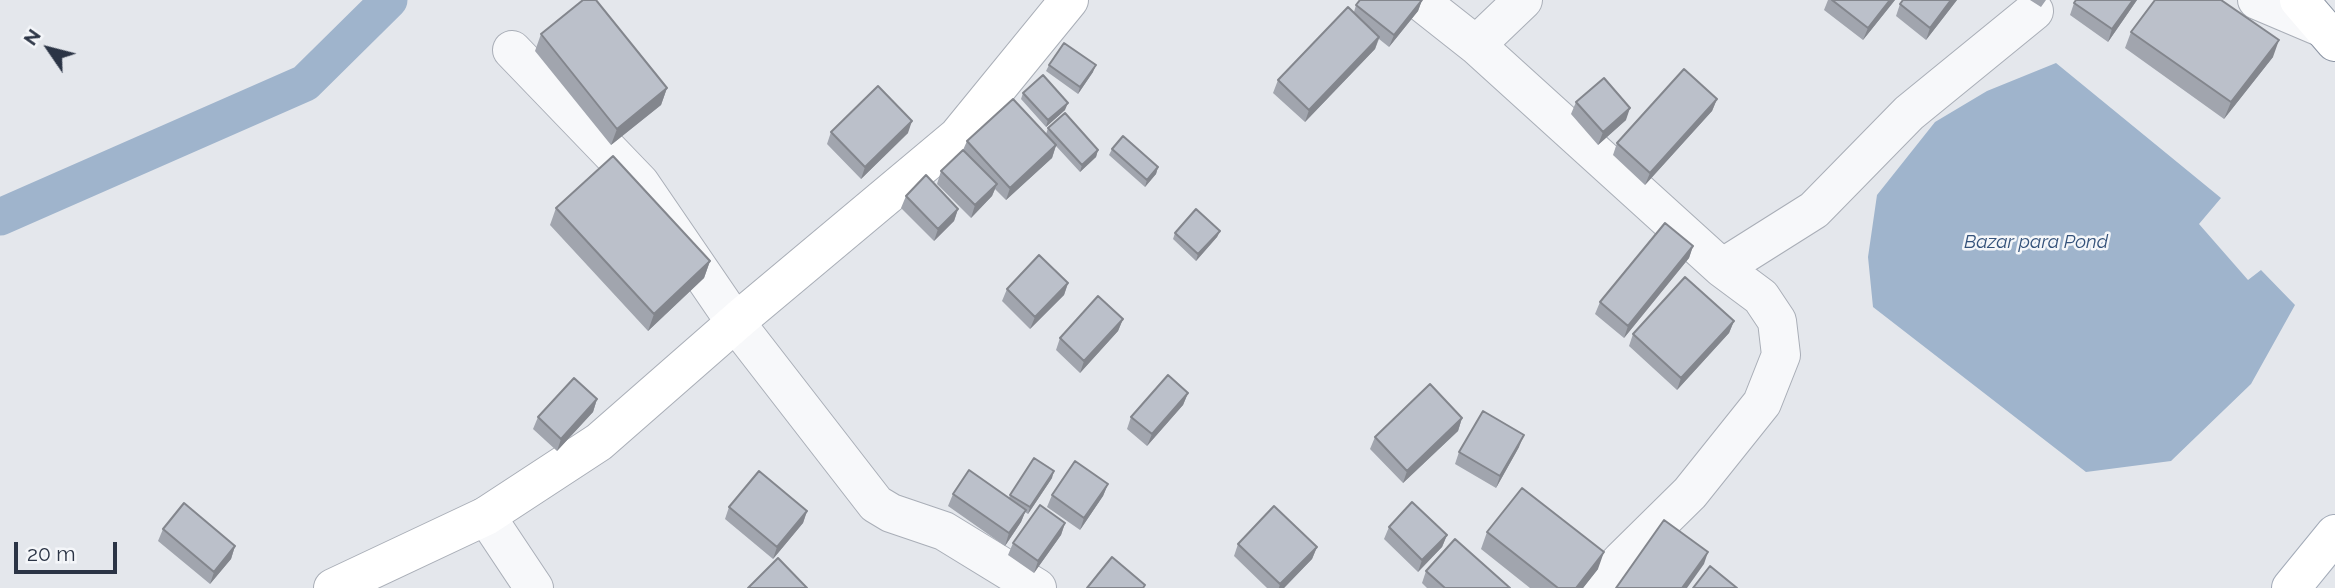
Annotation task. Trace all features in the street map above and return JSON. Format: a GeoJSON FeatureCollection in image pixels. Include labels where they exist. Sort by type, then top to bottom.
{"type":"FeatureCollection","features":[{"type":"Feature","properties":{"kind":"street"},"geometry":{"type":"LineString","coordinates":[[333,588],[486,516],[599,442],[736,322],[958,136],[1069,0]]}},
{"type":"Feature","properties":{"kind":"street"},"geometry":{"type":"LineString","coordinates":[[1419,0],[1476,46],[1722,268],[1761,297],[1777,321],[1781,355],[1762,403],[1690,493],[1596,588]]}},
{"type":"Feature","properties":{"kind":"street"},"geometry":{"type":"LineString","coordinates":[[1476,46],[1522,0]]}},
{"type":"Feature","properties":{"kind":"street"},"geometry":{"type":"LineString","coordinates":[[2257,0],[2319,24]]}},
{"type":"Feature","properties":{"kind":"street"},"geometry":{"type":"LineString","coordinates":[[1722,268],[1814,210],[1909,113],[2034,11]]}},
{"type":"Feature","properties":{"kind":"street"},"geometry":{"type":"LineString","coordinates":[[512,50],[640,183],[736,322],[876,504],[891,513],[944,531],[1037,588]]}},
{"type":"Feature","properties":{"kind":"street"},"geometry":{"type":"LineString","coordinates":[[486,516],[534,588]]}},
{"type":"Feature","properties":{"kind":"street"},"geometry":{"type":"LineString","coordinates":[[2291,588],[2335,534]]}},
{"type":"Feature","properties":{"kind":"street"},"geometry":{"type":"LineString","coordinates":[[2325,588],[2335,576]]}},
{"type":"Feature","properties":{"kind":"water","name":"Bazar para Pond"},"geometry":{"type":"Polygon","coordinates":[[[2056,63],[2221,198],[2199,224],[2248,280],[2261,270],[2295,305],[2251,384],[2171,461],[2086,472],[1873,307],[1868,257],[1877,195],[1935,122],[1987,91],[2056,63]]]}},
{"type":"Feature","properties":{"kind":"building"},"geometry":{"type":"Polygon","coordinates":[[[583,0],[596,0],[667,88],[617,129],[541,34],[583,0]]]}},
{"type":"Feature","properties":{"kind":"building"},"geometry":{"type":"Polygon","coordinates":[[[1360,0],[1422,0],[1394,35],[1356,5],[1360,0]]]}},
{"type":"Feature","properties":{"kind":"building"},"geometry":{"type":"Polygon","coordinates":[[[1832,0],[1890,0],[1868,28],[1832,0]]]}},
{"type":"Feature","properties":{"kind":"building"},"geometry":{"type":"Polygon","coordinates":[[[1903,0],[1951,0],[1930,28],[1900,4],[1903,0]]]}},
{"type":"Feature","properties":{"kind":"building"},"geometry":{"type":"Polygon","coordinates":[[[2076,0],[2133,0],[2112,29],[2074,3],[2076,0]]]}},
{"type":"Feature","properties":{"kind":"building"},"geometry":{"type":"Polygon","coordinates":[[[2155,0],[2221,0],[2279,40],[2231,102],[2131,32],[2155,0]]]}},
{"type":"Feature","properties":{"kind":"building"},"geometry":{"type":"Polygon","coordinates":[[[1348,7],[1379,37],[1309,110],[1278,80],[1348,7]]]}},
{"type":"Feature","properties":{"kind":"building"},"geometry":{"type":"Polygon","coordinates":[[[1064,43],[1096,65],[1080,87],[1049,65],[1064,43]]]}},
{"type":"Feature","properties":{"kind":"building"},"geometry":{"type":"Polygon","coordinates":[[[1684,69],[1717,99],[1650,173],[1617,143],[1684,69]]]}},
{"type":"Feature","properties":{"kind":"building"},"geometry":{"type":"Polygon","coordinates":[[[1043,75],[1068,103],[1048,120],[1023,93],[1043,75]]]}},
{"type":"Feature","properties":{"kind":"building"},"geometry":{"type":"Polygon","coordinates":[[[1604,78],[1630,108],[1603,132],[1576,102],[1604,78]]]}},
{"type":"Feature","properties":{"kind":"building"},"geometry":{"type":"Polygon","coordinates":[[[878,86],[912,121],[865,167],[831,132],[878,86]]]}},
{"type":"Feature","properties":{"kind":"building"},"geometry":{"type":"Polygon","coordinates":[[[1013,99],[1056,145],[1010,188],[967,141],[1013,99]]]}},
{"type":"Feature","properties":{"kind":"building"},"geometry":{"type":"Polygon","coordinates":[[[1065,113],[1098,150],[1082,165],[1048,128],[1065,113]]]}},
{"type":"Feature","properties":{"kind":"building"},"geometry":{"type":"Polygon","coordinates":[[[1123,136],[1158,167],[1147,180],[1112,149],[1123,136]]]}},
{"type":"Feature","properties":{"kind":"building"},"geometry":{"type":"Polygon","coordinates":[[[963,150],[997,184],[975,205],[941,171],[963,150]]]}},
{"type":"Feature","properties":{"kind":"building"},"geometry":{"type":"Polygon","coordinates":[[[613,156],[710,261],[654,314],[556,208],[613,156]]]}},
{"type":"Feature","properties":{"kind":"building"},"geometry":{"type":"Polygon","coordinates":[[[926,175],[958,209],[938,229],[906,196],[926,175]]]}},
{"type":"Feature","properties":{"kind":"building"},"geometry":{"type":"Polygon","coordinates":[[[1196,209],[1220,231],[1198,254],[1175,233],[1196,209]]]}},
{"type":"Feature","properties":{"kind":"building"},"geometry":{"type":"Polygon","coordinates":[[[1665,223],[1693,246],[1628,326],[1600,302],[1665,223]]]}},
{"type":"Feature","properties":{"kind":"building"},"geometry":{"type":"Polygon","coordinates":[[[1039,255],[1068,283],[1035,317],[1007,289],[1039,255]]]}},
{"type":"Feature","properties":{"kind":"building"},"geometry":{"type":"Polygon","coordinates":[[[1685,277],[1734,321],[1681,378],[1633,334],[1685,277]]]}},
{"type":"Feature","properties":{"kind":"building"},"geometry":{"type":"Polygon","coordinates":[[[1098,296],[1123,319],[1084,361],[1060,338],[1098,296]]]}},
{"type":"Feature","properties":{"kind":"building"},"geometry":{"type":"Polygon","coordinates":[[[1168,375],[1188,393],[1152,434],[1131,417],[1168,375]]]}},
{"type":"Feature","properties":{"kind":"building"},"geometry":{"type":"Polygon","coordinates":[[[574,378],[597,399],[561,439],[538,417],[574,378]]]}},
{"type":"Feature","properties":{"kind":"building"},"geometry":{"type":"Polygon","coordinates":[[[1430,384],[1462,418],[1407,471],[1375,437],[1430,384]]]}},
{"type":"Feature","properties":{"kind":"building"},"geometry":{"type":"Polygon","coordinates":[[[1483,411],[1524,435],[1500,476],[1459,452],[1483,411]]]}},
{"type":"Feature","properties":{"kind":"building"},"geometry":{"type":"Polygon","coordinates":[[[1034,458],[1054,471],[1030,507],[1010,495],[1034,458]]]}},
{"type":"Feature","properties":{"kind":"building"},"geometry":{"type":"Polygon","coordinates":[[[1075,461],[1108,484],[1084,518],[1052,495],[1075,461]]]}},
{"type":"Feature","properties":{"kind":"building"},"geometry":{"type":"Polygon","coordinates":[[[969,470],[1026,510],[1009,533],[953,494],[969,470]]]}},
{"type":"Feature","properties":{"kind":"building"},"geometry":{"type":"Polygon","coordinates":[[[759,471],[807,511],[777,547],[729,507],[759,471]]]}},
{"type":"Feature","properties":{"kind":"building"},"geometry":{"type":"Polygon","coordinates":[[[1522,488],[1604,552],[1576,588],[1558,588],[1487,532],[1522,488]]]}},
{"type":"Feature","properties":{"kind":"building"},"geometry":{"type":"Polygon","coordinates":[[[1412,502],[1447,535],[1422,560],[1389,527],[1412,502]]]}},
{"type":"Feature","properties":{"kind":"building"},"geometry":{"type":"Polygon","coordinates":[[[184,503],[235,546],[214,572],[163,529],[184,503]]]}},
{"type":"Feature","properties":{"kind":"building"},"geometry":{"type":"Polygon","coordinates":[[[1040,505],[1065,523],[1038,561],[1013,543],[1040,505]]]}},
{"type":"Feature","properties":{"kind":"building"},"geometry":{"type":"Polygon","coordinates":[[[1274,506],[1317,547],[1280,584],[1238,544],[1274,506]]]}},
{"type":"Feature","properties":{"kind":"building"},"geometry":{"type":"Polygon","coordinates":[[[1664,520],[1708,552],[1682,588],[1616,588],[1664,520]]]}},
{"type":"Feature","properties":{"kind":"building"},"geometry":{"type":"Polygon","coordinates":[[[1455,539],[1510,588],[1445,588],[1426,571],[1455,539]]]}},
{"type":"Feature","properties":{"kind":"building"},"geometry":{"type":"Polygon","coordinates":[[[1112,557],[1145,585],[1143,588],[1087,588],[1112,557]]]}},
{"type":"Feature","properties":{"kind":"building"},"geometry":{"type":"Polygon","coordinates":[[[778,558],[807,588],[748,588],[778,558]]]}},
{"type":"Feature","properties":{"kind":"building"},"geometry":{"type":"Polygon","coordinates":[[[1710,566],[1737,588],[1693,588],[1710,566]]]}},
{"type":"Feature","properties":{"kind":"waterway"},"geometry":{"type":"LineString","coordinates":[[0,217],[305,83],[389,0]]}}]}
